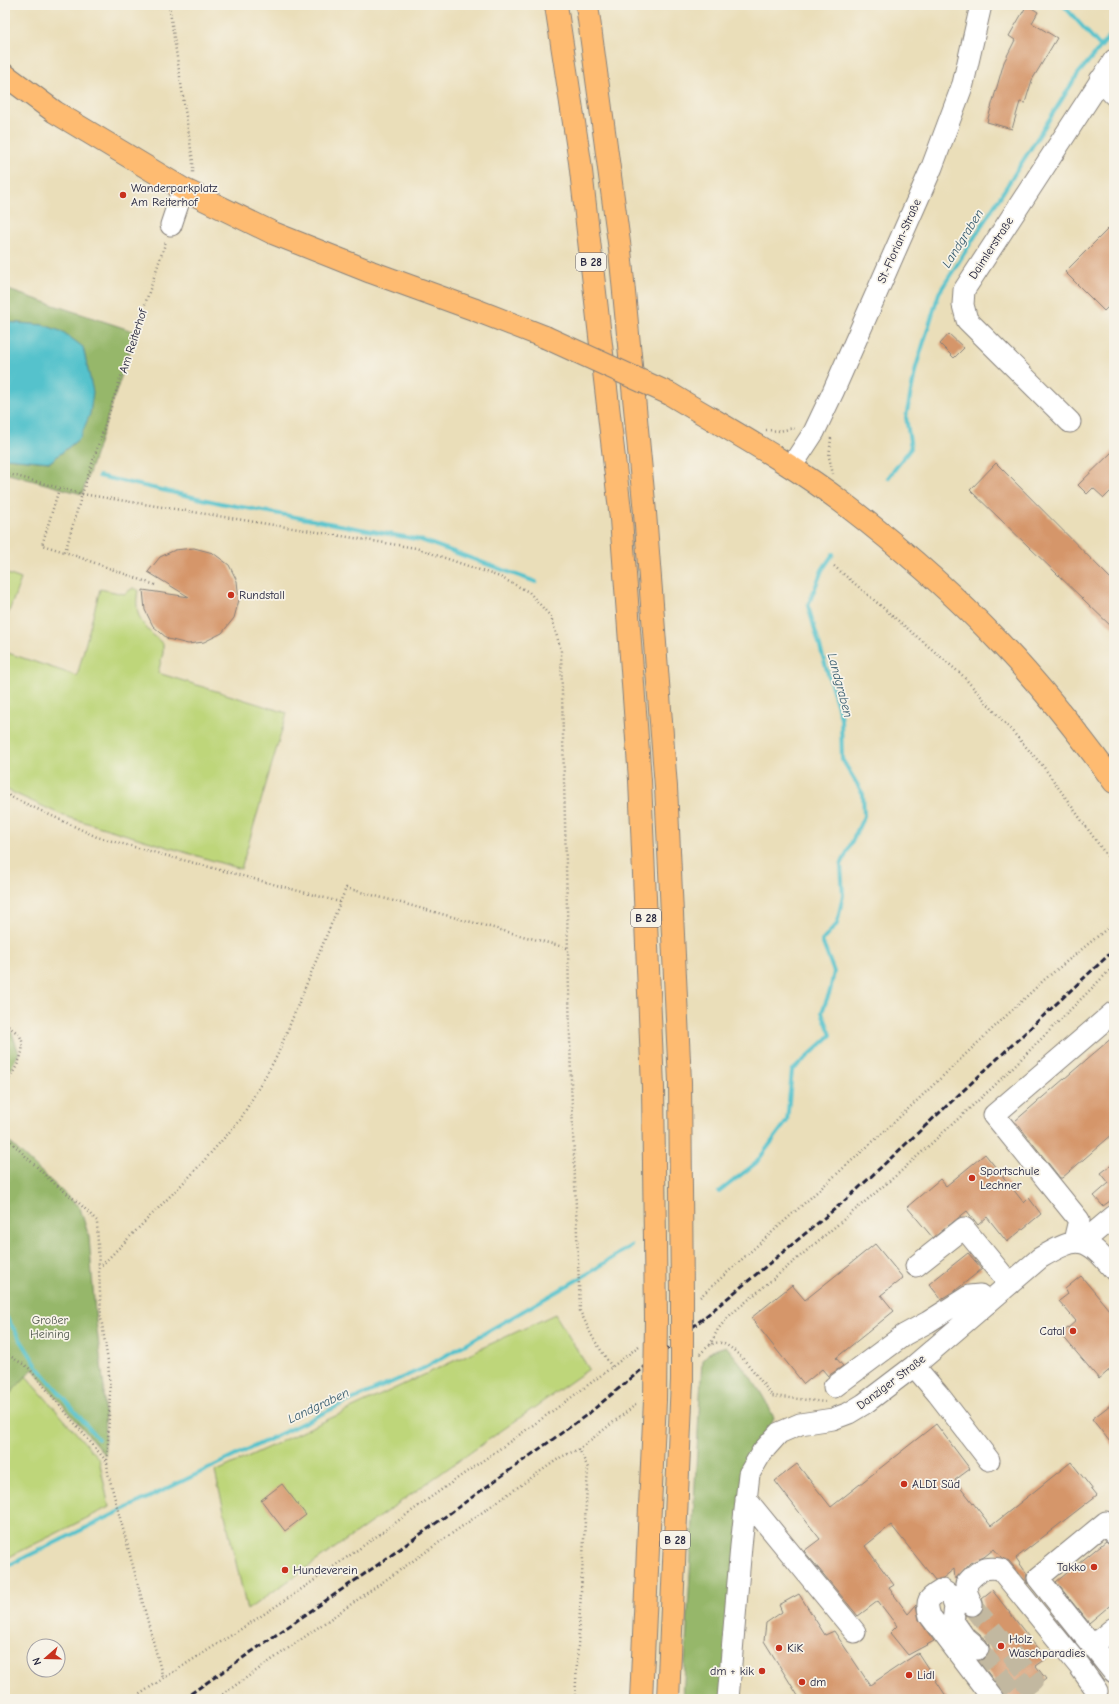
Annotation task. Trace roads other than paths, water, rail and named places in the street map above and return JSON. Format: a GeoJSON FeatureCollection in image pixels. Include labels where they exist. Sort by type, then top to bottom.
{"type":"FeatureCollection","features":[{"type":"Feature","properties":{"kind":"main road","name":"B 28"},"geometry":{"type":"LineString","coordinates":[[556,5],[580,162],[621,519],[640,780],[653,1087],[656,1318],[655,1400],[641,1699]]}},
{"type":"Feature","properties":{"kind":"main road","name":"B 28"},"geometry":{"type":"LineString","coordinates":[[587,5],[621,265],[646,513],[665,779],[680,1082],[682,1380],[668,1699]]}},
{"type":"Feature","properties":{"kind":"main road"},"geometry":{"type":"LineString","coordinates":[[5,75],[55,112],[188,191],[273,233],[371,272],[545,337],[670,394],[791,467],[842,503],[925,570],[1001,644],[1045,692],[1085,742],[1114,782]]}},
{"type":"Feature","properties":{"kind":"street","name":"St.-Florian-Straße"},"geometry":{"type":"LineString","coordinates":[[791,467],[814,432],[833,392],[932,167],[962,84],[981,5]]}},
{"type":"Feature","properties":{"kind":"street","name":"Daimlerstraße"},"geometry":{"type":"LineString","coordinates":[[1070,422],[968,320],[963,305],[964,290],[1107,87],[1114,60]]}},
{"type":"Feature","properties":{"kind":"street"},"geometry":{"type":"LineString","coordinates":[[171,225],[188,191]]}},
{"type":"Feature","properties":{"kind":"street"},"geometry":{"type":"LineString","coordinates":[[1114,1012],[994,1115],[1079,1220],[1078,1241],[1095,1249],[1114,1270]]}},
{"type":"Feature","properties":{"kind":"street","name":"Danziger Straße"},"geometry":{"type":"LineString","coordinates":[[729,1699],[749,1474],[762,1452],[779,1433],[800,1424],[833,1419],[849,1413],[864,1404],[914,1366],[1040,1258],[1058,1248],[1078,1241],[1114,1216]]}},
{"type":"Feature","properties":{"kind":"street"},"geometry":{"type":"LineString","coordinates":[[916,1266],[964,1228],[1010,1284]]}},
{"type":"Feature","properties":{"kind":"street"},"geometry":{"type":"LineString","coordinates":[[831,1395],[904,1335],[928,1322],[969,1296],[980,1295],[988,1302]]}},
{"type":"Feature","properties":{"kind":"street"},"geometry":{"type":"LineString","coordinates":[[914,1366],[938,1394],[989,1460]]}},
{"type":"Feature","properties":{"kind":"street"},"geometry":{"type":"LineString","coordinates":[[746,1499],[855,1632]]}},
{"type":"Feature","properties":{"kind":"street"},"geometry":{"type":"LineString","coordinates":[[1114,1532],[1106,1522],[1038,1578],[1114,1673]]}},
{"type":"Feature","properties":{"kind":"street"},"geometry":{"type":"LineString","coordinates":[[972,1605],[967,1593],[966,1584],[979,1571],[990,1567],[1000,1569],[1080,1666],[1090,1696]]}},
{"type":"Feature","properties":{"kind":"street"},"geometry":{"type":"LineString","coordinates":[[1000,1587],[1090,1696]]}},
{"type":"Feature","properties":{"kind":"street"},"geometry":{"type":"LineString","coordinates":[[978,1649],[965,1638],[953,1621],[955,1607],[951,1596],[942,1590],[931,1596],[927,1605],[930,1616],[993,1699]]}},
{"type":"Feature","properties":{"kind":"street"},"geometry":{"type":"LineString","coordinates":[[1092,1646],[1114,1628]]}},
{"type":"Feature","properties":{"kind":"street"},"geometry":{"type":"LineString","coordinates":[[1090,1696],[1114,1678]]}},
{"type":"Feature","properties":{"kind":"water"},"geometry":{"type":"Polygon","coordinates":[[[5,322],[44,325],[63,332],[83,347],[93,392],[90,414],[80,438],[50,462],[5,458],[5,322]]]}},
{"type":"Feature","properties":{"kind":"waterway"},"geometry":{"type":"LineString","coordinates":[[1063,5],[1101,47]]}},
{"type":"Feature","properties":{"kind":"waterway","name":"Landgraben"},"geometry":{"type":"LineString","coordinates":[[888,478],[911,448],[906,417],[916,367],[939,293],[1078,74],[1114,31]]}},
{"type":"Feature","properties":{"kind":"waterway"},"geometry":{"type":"LineString","coordinates":[[99,476],[220,503],[421,540],[536,582]]}},
{"type":"Feature","properties":{"kind":"waterway","name":"Landgraben"},"geometry":{"type":"LineString","coordinates":[[719,1192],[756,1163],[787,1121],[792,1071],[831,1035],[822,1012],[830,991],[834,972],[822,941],[837,924],[843,895],[841,865],[864,816],[863,794],[842,759],[841,718],[808,606],[822,570],[833,554]]}},
{"type":"Feature","properties":{"kind":"waterway","name":"Landgraben"},"geometry":{"type":"LineString","coordinates":[[5,1567],[340,1405],[424,1368],[589,1273],[631,1246]]}},
{"type":"Feature","properties":{"kind":"waterway"},"geometry":{"type":"LineString","coordinates":[[5,1315],[37,1366],[98,1439]]}},
{"type":"Feature","properties":{"kind":"tunnel"},"geometry":{"type":"LineString","coordinates":[[972,1605],[1033,1680],[1015,1694],[978,1649]]}},
{"type":"Feature","properties":{"kind":"railway"},"geometry":{"type":"LineString","coordinates":[[183,1699],[379,1564],[588,1414],[848,1198],[1114,950]]}},
{"type":"Feature","properties":{"kind":"place","name":"Wanderparkplatz Am Reiterhof"},"geometry":{"type":"Point","coordinates":[123,195]}},
{"type":"Feature","properties":{"kind":"place","name":"Rundstall"},"geometry":{"type":"Point","coordinates":[231,595]}},
{"type":"Feature","properties":{"kind":"place","name":"Sportschule Lechner"},"geometry":{"type":"Point","coordinates":[972,1178]}},
{"type":"Feature","properties":{"kind":"place","name":"Catal"},"geometry":{"type":"Point","coordinates":[1073,1331]}},
{"type":"Feature","properties":{"kind":"place","name":"ALDI Süd"},"geometry":{"type":"Point","coordinates":[904,1484]}},
{"type":"Feature","properties":{"kind":"place","name":"Takko"},"geometry":{"type":"Point","coordinates":[1094,1567]}},
{"type":"Feature","properties":{"kind":"place","name":"Hundeverein"},"geometry":{"type":"Point","coordinates":[285,1570]}},
{"type":"Feature","properties":{"kind":"place","name":"Holz Waschparadies"},"geometry":{"type":"Point","coordinates":[1001,1646]}},
{"type":"Feature","properties":{"kind":"place","name":"KiK"},"geometry":{"type":"Point","coordinates":[779,1648]}},
{"type":"Feature","properties":{"kind":"place","name":"dm + kik"},"geometry":{"type":"Point","coordinates":[762,1671]}},
{"type":"Feature","properties":{"kind":"place","name":"Lidl"},"geometry":{"type":"Point","coordinates":[909,1675]}},
{"type":"Feature","properties":{"kind":"place","name":"dm"},"geometry":{"type":"Point","coordinates":[802,1682]}},
{"type":"Feature","properties":{"kind":"park label","name":"Großer Heining"},"geometry":{"type":"Point","coordinates":[50,1327]}}]}
